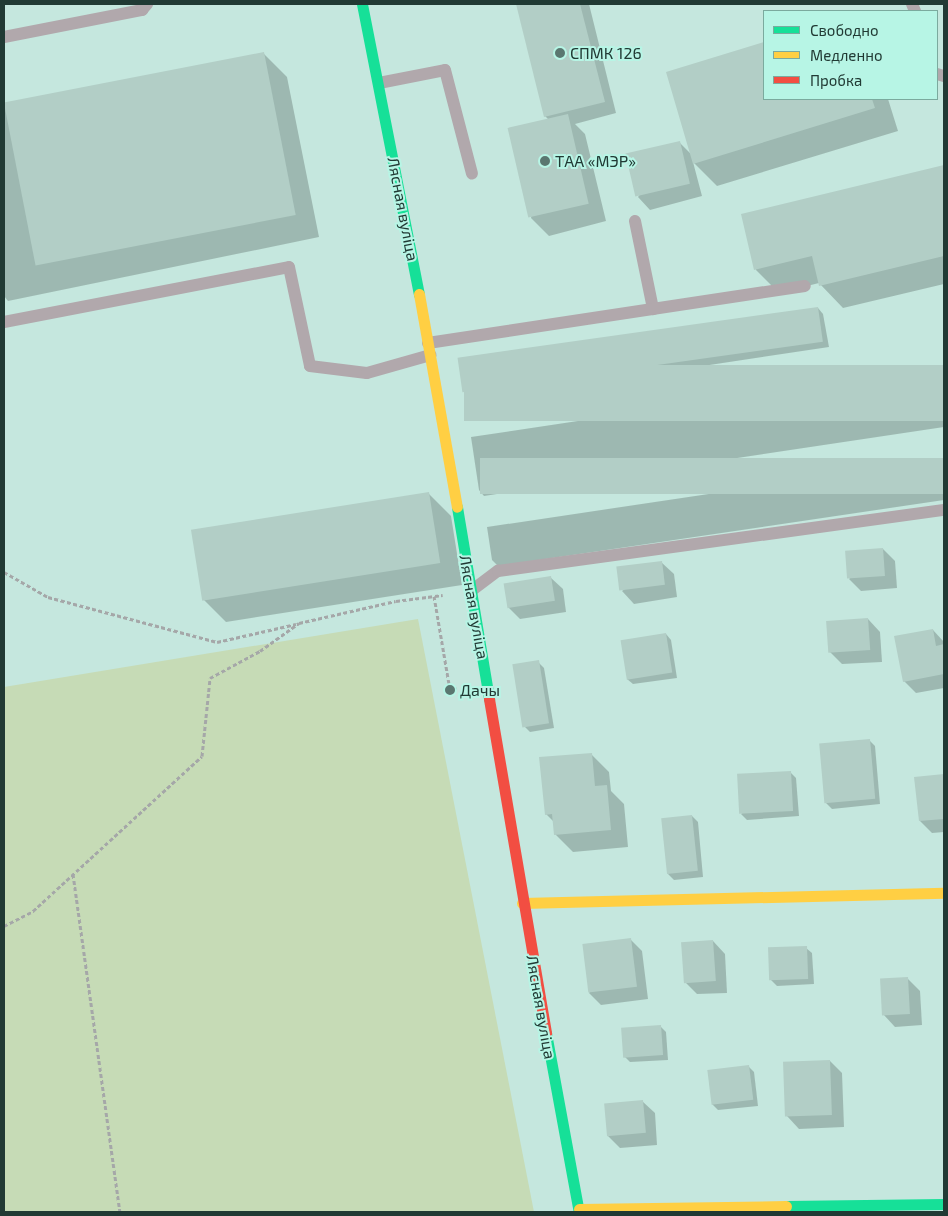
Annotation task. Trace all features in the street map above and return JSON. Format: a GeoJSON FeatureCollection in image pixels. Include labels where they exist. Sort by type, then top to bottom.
{"type":"FeatureCollection","features":[{"type":"Feature","properties":{"kind":"street","name":"Лясная вуліца"},"geometry":{"type":"LineString","coordinates":[[362,4],[430,349],[522,903],[579,1210]]}},
{"type":"Feature","properties":{"kind":"street"},"geometry":{"type":"LineString","coordinates":[[522,903],[944,893]]}},
{"type":"Feature","properties":{"kind":"street"},"geometry":{"type":"LineString","coordinates":[[579,1210],[944,1204]]}},
{"type":"Feature","properties":{"kind":"lane"},"geometry":{"type":"LineString","coordinates":[[4,37],[142,10],[147,4]]}},
{"type":"Feature","properties":{"kind":"lane"},"geometry":{"type":"LineString","coordinates":[[378,83],[445,70],[472,174]]}},
{"type":"Feature","properties":{"kind":"lane"},"geometry":{"type":"LineString","coordinates":[[635,221],[653,309]]}},
{"type":"Feature","properties":{"kind":"lane"},"geometry":{"type":"LineString","coordinates":[[4,322],[289,267],[310,366],[367,373],[430,349],[653,309],[805,286]]}},
{"type":"Feature","properties":{"kind":"lane"},"geometry":{"type":"LineString","coordinates":[[471,591],[498,571],[944,510]]}},
{"type":"Feature","properties":{"kind":"path"},"geometry":{"type":"LineString","coordinates":[[4,572],[48,597],[217,642],[299,623],[434,596],[471,591]]}},
{"type":"Feature","properties":{"kind":"path"},"geometry":{"type":"LineString","coordinates":[[434,596],[450,690]]}},
{"type":"Feature","properties":{"kind":"path"},"geometry":{"type":"LineString","coordinates":[[4,926],[33,911],[202,756],[210,678],[260,651],[299,623]]}},
{"type":"Feature","properties":{"kind":"path"},"geometry":{"type":"LineString","coordinates":[[73,874],[120,1212]]}},
{"type":"Feature","properties":{"kind":"green space"},"geometry":{"type":"Polygon","coordinates":[[[418,619],[534,1212],[4,1212],[4,687],[418,619]]]}},
{"type":"Feature","properties":{"kind":"building","name":"СПМК 126"},"geometry":{"type":"Polygon","coordinates":[[[516,4],[580,4],[605,102],[544,117],[516,4]]]}},
{"type":"Feature","properties":{"kind":"building"},"geometry":{"type":"Polygon","coordinates":[[[763,42],[763,100],[872,100],[875,108],[693,164],[666,72],[763,42]]]}},
{"type":"Feature","properties":{"kind":"building"},"geometry":{"type":"Polygon","coordinates":[[[264,52],[296,215],[36,266],[4,103],[264,52]]]}},
{"type":"Feature","properties":{"kind":"building"},"geometry":{"type":"Polygon","coordinates":[[[568,114],[589,204],[528,218],[508,128],[568,114]]]}},
{"type":"Feature","properties":{"kind":"building"},"geometry":{"type":"Polygon","coordinates":[[[680,141],[690,184],[635,196],[625,154],[680,141]]]}},
{"type":"Feature","properties":{"kind":"building"},"geometry":{"type":"Polygon","coordinates":[[[944,165],[944,256],[819,286],[812,256],[754,270],[741,214],[944,165]]]}},
{"type":"Feature","properties":{"kind":"building"},"geometry":{"type":"Polygon","coordinates":[[[818,307],[823,342],[462,392],[458,358],[818,307]]]}},
{"type":"Feature","properties":{"kind":"building"},"geometry":{"type":"Polygon","coordinates":[[[464,365],[944,365],[944,421],[464,421],[464,365]]]}},
{"type":"Feature","properties":{"kind":"building"},"geometry":{"type":"Polygon","coordinates":[[[480,458],[944,458],[944,494],[480,494],[480,458]]]}},
{"type":"Feature","properties":{"kind":"building"},"geometry":{"type":"Polygon","coordinates":[[[429,492],[440,563],[202,601],[191,530],[429,492]]]}},
{"type":"Feature","properties":{"kind":"building"},"geometry":{"type":"Polygon","coordinates":[[[883,548],[885,576],[847,579],[845,551],[883,548]]]}},
{"type":"Feature","properties":{"kind":"building"},"geometry":{"type":"Polygon","coordinates":[[[662,561],[665,585],[619,590],[616,567],[662,561]]]}},
{"type":"Feature","properties":{"kind":"building"},"geometry":{"type":"Polygon","coordinates":[[[551,576],[555,601],[508,608],[504,584],[551,576]]]}},
{"type":"Feature","properties":{"kind":"building"},"geometry":{"type":"Polygon","coordinates":[[[868,618],[870,650],[828,653],[826,621],[868,618]]]}},
{"type":"Feature","properties":{"kind":"building"},"geometry":{"type":"Polygon","coordinates":[[[933,629],[936,646],[944,644],[944,674],[903,682],[894,636],[933,629]]]}},
{"type":"Feature","properties":{"kind":"building"},"geometry":{"type":"Polygon","coordinates":[[[666,633],[672,673],[627,680],[621,640],[666,633]]]}},
{"type":"Feature","properties":{"kind":"building"},"geometry":{"type":"Polygon","coordinates":[[[539,660],[549,723],[522,727],[512,664],[539,660]]]}},
{"type":"Feature","properties":{"kind":"building"},"geometry":{"type":"Polygon","coordinates":[[[870,739],[875,799],[824,803],[819,743],[870,739]]]}},
{"type":"Feature","properties":{"kind":"building"},"geometry":{"type":"Polygon","coordinates":[[[592,753],[595,786],[607,785],[611,830],[554,835],[552,814],[545,815],[539,757],[592,753]]]}},
{"type":"Feature","properties":{"kind":"building"},"geometry":{"type":"Polygon","coordinates":[[[791,771],[793,811],[739,814],[737,774],[791,771]]]}},
{"type":"Feature","properties":{"kind":"building"},"geometry":{"type":"Polygon","coordinates":[[[944,774],[944,819],[919,821],[914,777],[944,774]]]}},
{"type":"Feature","properties":{"kind":"building"},"geometry":{"type":"Polygon","coordinates":[[[692,815],[698,871],[667,874],[661,818],[692,815]]]}},
{"type":"Feature","properties":{"kind":"building"},"geometry":{"type":"Polygon","coordinates":[[[631,938],[637,987],[588,993],[582,944],[631,938]]]}},
{"type":"Feature","properties":{"kind":"building"},"geometry":{"type":"Polygon","coordinates":[[[713,940],[716,981],[684,983],[681,942],[713,940]]]}},
{"type":"Feature","properties":{"kind":"building"},"geometry":{"type":"Polygon","coordinates":[[[807,946],[808,979],[769,980],[768,947],[807,946]]]}},
{"type":"Feature","properties":{"kind":"building"},"geometry":{"type":"Polygon","coordinates":[[[908,977],[910,1014],[882,1015],[880,978],[908,977]]]}},
{"type":"Feature","properties":{"kind":"building"},"geometry":{"type":"Polygon","coordinates":[[[661,1025],[663,1055],[623,1058],[621,1028],[661,1025]]]}},
{"type":"Feature","properties":{"kind":"building"},"geometry":{"type":"Polygon","coordinates":[[[830,1060],[832,1115],[785,1117],[783,1062],[830,1060]]]}},
{"type":"Feature","properties":{"kind":"building"},"geometry":{"type":"Polygon","coordinates":[[[749,1065],[753,1100],[712,1105],[707,1070],[749,1065]]]}},
{"type":"Feature","properties":{"kind":"building"},"geometry":{"type":"Polygon","coordinates":[[[643,1100],[646,1133],[607,1136],[604,1103],[643,1100]]]}},
{"type":"Feature","properties":{"kind":"traffic: fast"},"geometry":{"type":"LineString","coordinates":[[362,4],[419,294]]}},
{"type":"Feature","properties":{"kind":"traffic: fast"},"geometry":{"type":"LineString","coordinates":[[457,507],[489,699]]}},
{"type":"Feature","properties":{"kind":"traffic: fast"},"geometry":{"type":"LineString","coordinates":[[546,1033],[579,1212]]}},
{"type":"Feature","properties":{"kind":"traffic: fast"},"geometry":{"type":"LineString","coordinates":[[786,1206],[944,1204]]}},
{"type":"Feature","properties":{"kind":"traffic: slow"},"geometry":{"type":"LineString","coordinates":[[419,294],[457,507]]}},
{"type":"Feature","properties":{"kind":"traffic: slow"},"geometry":{"type":"LineString","coordinates":[[522,903],[944,893]]}},
{"type":"Feature","properties":{"kind":"traffic: slow"},"geometry":{"type":"LineString","coordinates":[[579,1209],[786,1206]]}},
{"type":"Feature","properties":{"kind":"traffic: jam"},"geometry":{"type":"LineString","coordinates":[[489,699],[546,1033]]}},
{"type":"Feature","properties":{"kind":"place","name":"СПМК 126"},"geometry":{"type":"Point","coordinates":[560,53]}},
{"type":"Feature","properties":{"kind":"place","name":"ТАА «МЭР»"},"geometry":{"type":"Point","coordinates":[545,161]}},
{"type":"Feature","properties":{"kind":"place","name":"Дачы"},"geometry":{"type":"Point","coordinates":[450,690]}}]}
